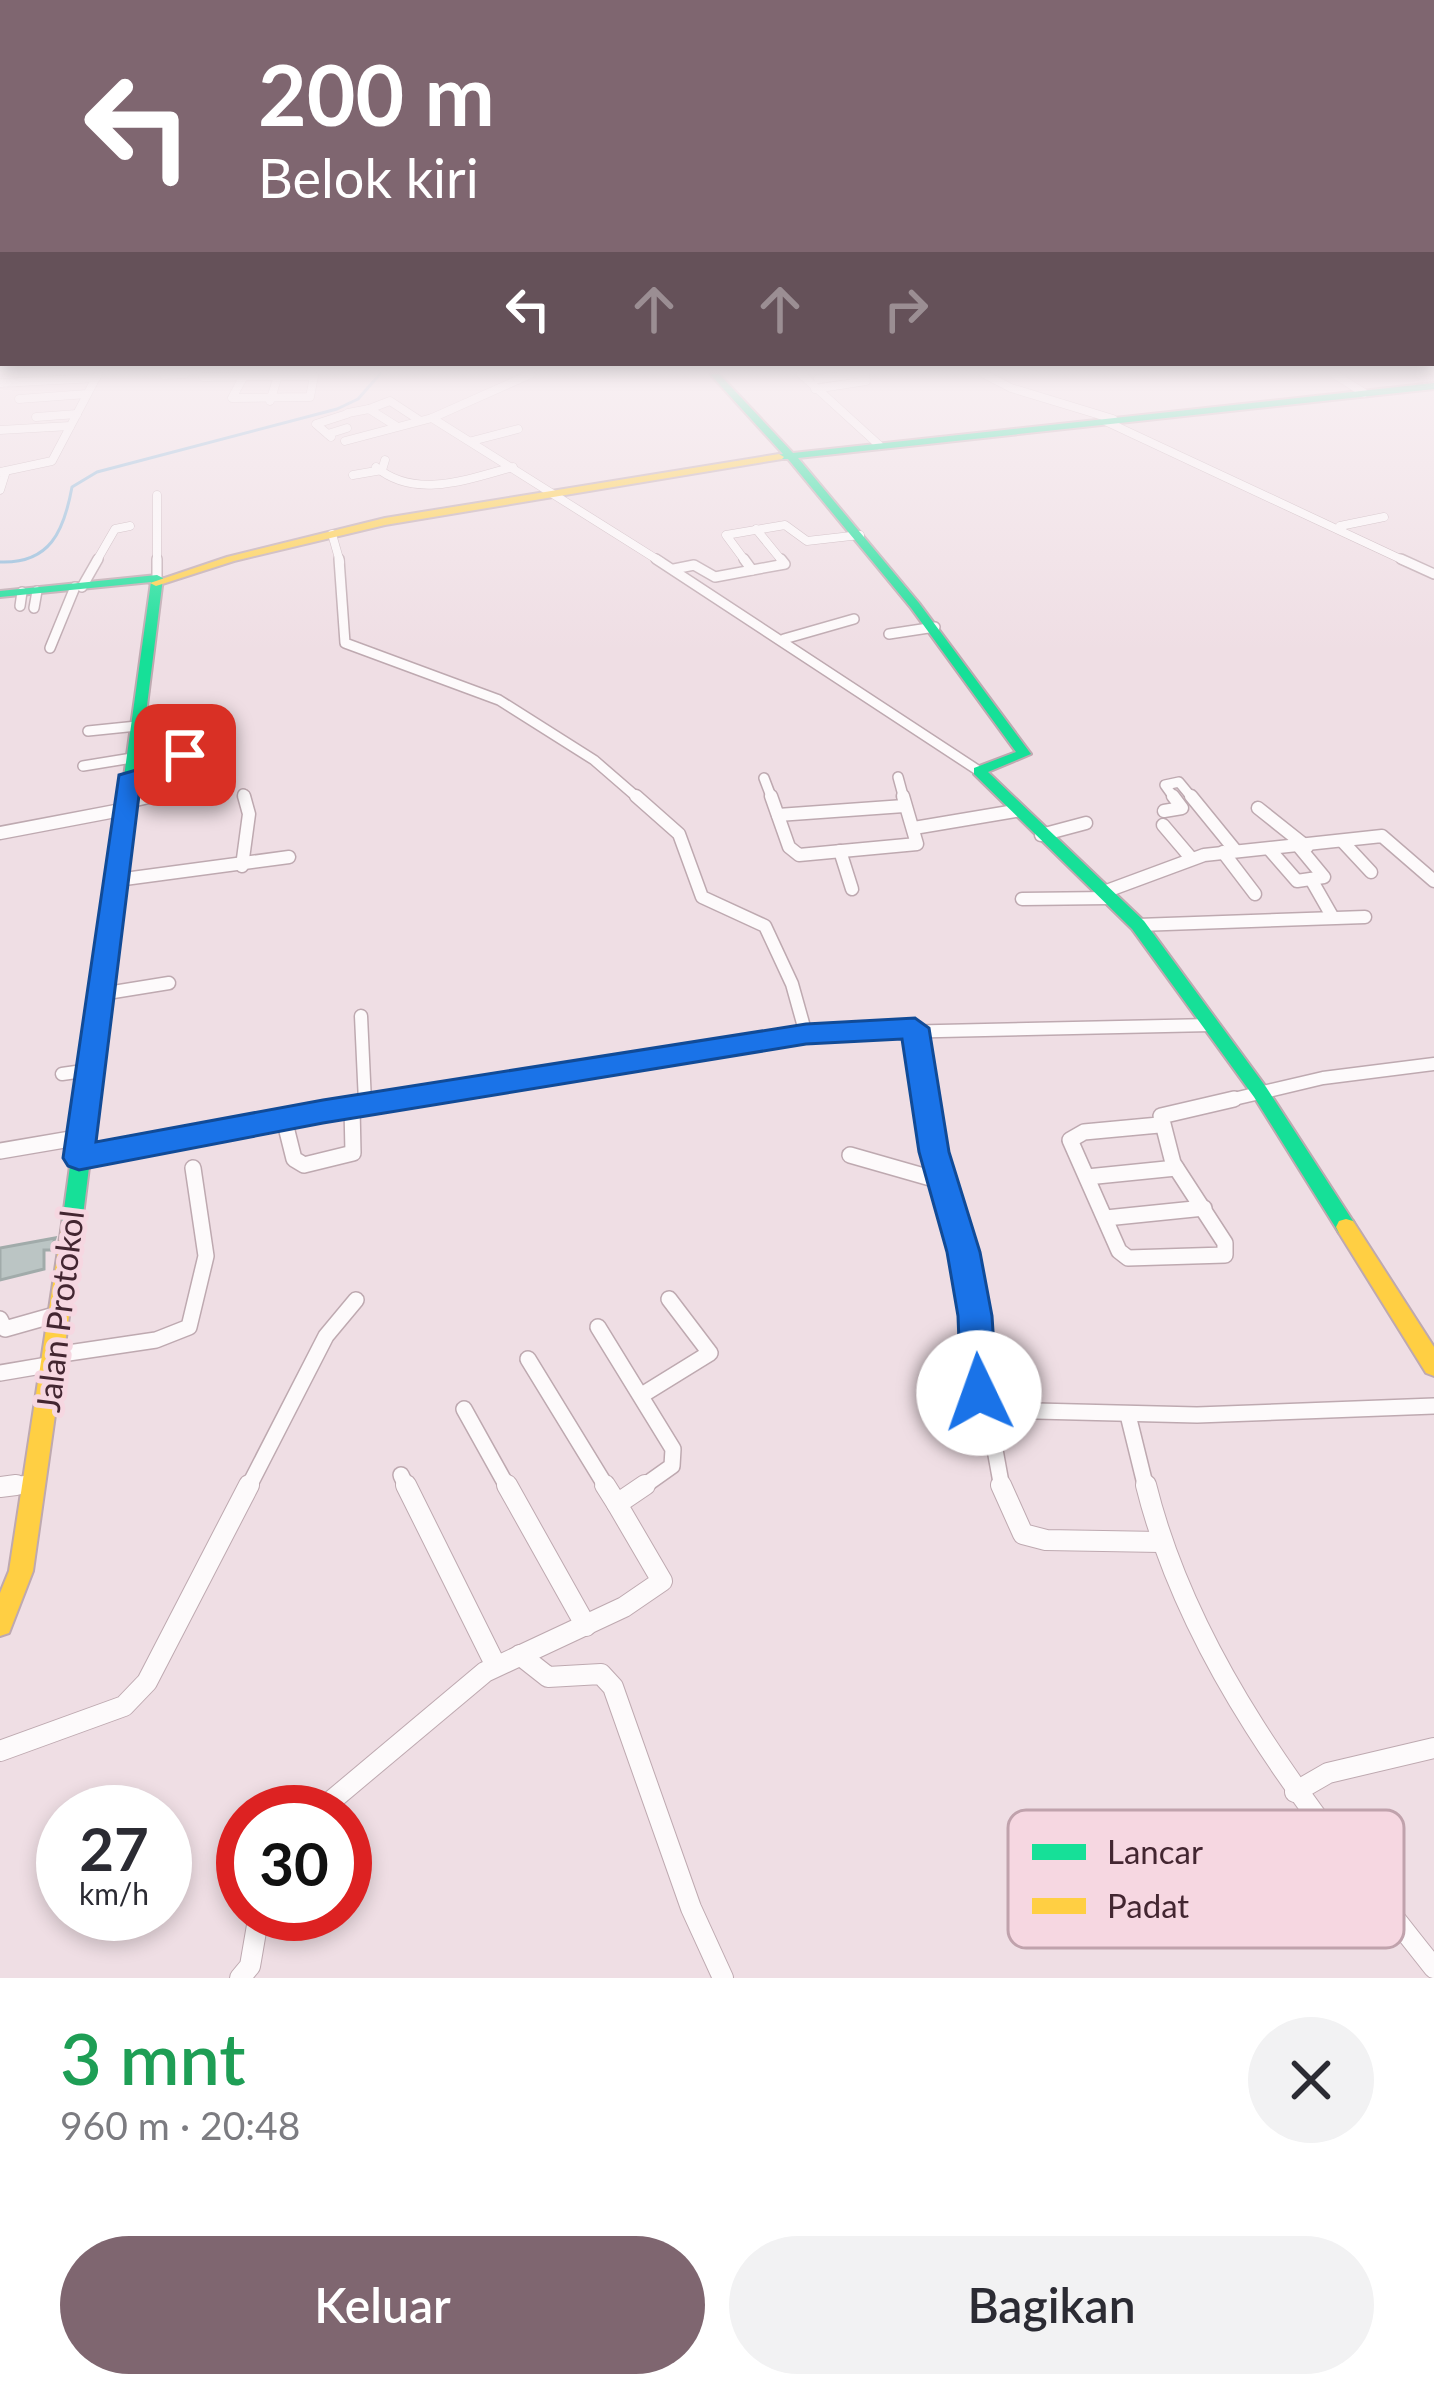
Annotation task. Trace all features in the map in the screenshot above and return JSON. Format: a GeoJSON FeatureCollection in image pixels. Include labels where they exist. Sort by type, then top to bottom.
{"type":"FeatureCollection","features":[{"type":"Feature","properties":{"kind":"street"},"geometry":{"type":"LineString","coordinates":[[353,475],[385,466]]}},
{"type":"Feature","properties":{"kind":"street"},"geometry":{"type":"LineString","coordinates":[[0,594],[28,599],[79,587],[157,581],[232,556],[391,520],[727,466]]}},
{"type":"Feature","properties":{"kind":"street"},"geometry":{"type":"LineString","coordinates":[[801,466],[934,626],[1024,750],[1019,760],[979,771]]}},
{"type":"Feature","properties":{"kind":"street"},"geometry":{"type":"LineString","coordinates":[[1209,466],[1434,574]]}},
{"type":"Feature","properties":{"kind":"street"},"geometry":{"type":"LineString","coordinates":[[377,469],[398,482],[462,482],[513,467],[784,639],[878,709],[979,771],[1138,925],[1260,1092],[1434,1366]]}},
{"type":"Feature","properties":{"kind":"street"},"geometry":{"type":"LineString","coordinates":[[0,490],[3,471]]}},
{"type":"Feature","properties":{"kind":"street"},"geometry":{"type":"LineString","coordinates":[[157,495],[157,581]]}},
{"type":"Feature","properties":{"kind":"street"},"geometry":{"type":"LineString","coordinates":[[1339,526],[1384,517]]}},
{"type":"Feature","properties":{"kind":"street"},"geometry":{"type":"LineString","coordinates":[[752,570],[725,537],[787,525],[810,542],[860,535]]}},
{"type":"Feature","properties":{"kind":"street"},"geometry":{"type":"LineString","coordinates":[[50,648],[114,530],[130,526]]}},
{"type":"Feature","properties":{"kind":"street"},"geometry":{"type":"LineString","coordinates":[[674,569],[694,565],[715,577],[785,564],[756,529]]}},
{"type":"Feature","properties":{"kind":"street"},"geometry":{"type":"LineString","coordinates":[[332,534],[344,569],[340,582],[345,644],[499,700],[594,760],[679,834],[702,897],[765,926],[792,985],[806,1034]]}},
{"type":"Feature","properties":{"kind":"street","name":"Jalan Protokol"},"geometry":{"type":"LineString","coordinates":[[0,1624],[21,1571],[54,1360],[157,581]]}},
{"type":"Feature","properties":{"kind":"street"},"geometry":{"type":"LineString","coordinates":[[784,639],[854,619]]}},
{"type":"Feature","properties":{"kind":"street"},"geometry":{"type":"LineString","coordinates":[[890,634],[934,626]]}},
{"type":"Feature","properties":{"kind":"street"},"geometry":{"type":"LineString","coordinates":[[88,731],[136,726]]}},
{"type":"Feature","properties":{"kind":"street"},"geometry":{"type":"LineString","coordinates":[[83,766],[179,765],[188,737],[230,728]]}},
{"type":"Feature","properties":{"kind":"street"},"geometry":{"type":"LineString","coordinates":[[764,778],[794,854],[917,844],[898,777]]}},
{"type":"Feature","properties":{"kind":"street"},"geometry":{"type":"LineString","coordinates":[[0,833],[217,782]]}},
{"type":"Feature","properties":{"kind":"street"},"geometry":{"type":"LineString","coordinates":[[1182,808],[1166,784],[1179,782],[1256,894]]}},
{"type":"Feature","properties":{"kind":"street"},"geometry":{"type":"LineString","coordinates":[[242,866],[249,814],[243,794]]}},
{"type":"Feature","properties":{"kind":"street"},"geometry":{"type":"LineString","coordinates":[[778,815],[904,806]]}},
{"type":"Feature","properties":{"kind":"street"},"geometry":{"type":"LineString","coordinates":[[1191,857],[1164,818],[1198,806]]}},
{"type":"Feature","properties":{"kind":"street"},"geometry":{"type":"LineString","coordinates":[[1022,899],[1106,895],[1191,857],[1262,845],[1298,881],[1323,875],[1304,847],[1258,808]]}},
{"type":"Feature","properties":{"kind":"street"},"geometry":{"type":"LineString","coordinates":[[914,828],[1016,811]]}},
{"type":"Feature","properties":{"kind":"street"},"geometry":{"type":"LineString","coordinates":[[1041,835],[1086,823]]}},
{"type":"Feature","properties":{"kind":"street"},"geometry":{"type":"LineString","coordinates":[[1269,849],[1385,837],[1434,881]]}},
{"type":"Feature","properties":{"kind":"street"},"geometry":{"type":"LineString","coordinates":[[1343,842],[1371,872]]}},
{"type":"Feature","properties":{"kind":"street"},"geometry":{"type":"LineString","coordinates":[[840,851],[852,889]]}},
{"type":"Feature","properties":{"kind":"street"},"geometry":{"type":"LineString","coordinates":[[117,880],[289,857]]}},
{"type":"Feature","properties":{"kind":"street"},"geometry":{"type":"LineString","coordinates":[[1312,881],[1332,916]]}},
{"type":"Feature","properties":{"kind":"street"},"geometry":{"type":"LineString","coordinates":[[1138,925],[1365,916]]}},
{"type":"Feature","properties":{"kind":"street"},"geometry":{"type":"LineString","coordinates":[[101,994],[169,982]]}},
{"type":"Feature","properties":{"kind":"street"},"geometry":{"type":"LineString","coordinates":[[284,1119],[292,1154],[304,1165],[353,1153],[361,1016]]}},
{"type":"Feature","properties":{"kind":"street"},"geometry":{"type":"LineString","coordinates":[[79,1158],[359,1106],[806,1034],[1211,1025]]}},
{"type":"Feature","properties":{"kind":"street"},"geometry":{"type":"LineString","coordinates":[[915,1028],[941,1181],[964,1252],[975,1316],[977,1389],[987,1406],[1001,1485],[1023,1534],[1046,1540],[1160,1543]]}},
{"type":"Feature","properties":{"kind":"street"},"geometry":{"type":"LineString","coordinates":[[1159,1125],[1166,1114],[1260,1092],[1434,1064]]}},
{"type":"Feature","properties":{"kind":"street"},"geometry":{"type":"LineString","coordinates":[[62,1074],[90,1070]]}},
{"type":"Feature","properties":{"kind":"street"},"geometry":{"type":"LineString","coordinates":[[1159,1125],[1176,1168],[1204,1208],[1228,1252],[1225,1255],[1129,1258],[1119,1251],[1070,1140],[1074,1135],[1159,1125]]}},
{"type":"Feature","properties":{"kind":"street"},"geometry":{"type":"LineString","coordinates":[[0,1151],[82,1137]]}},
{"type":"Feature","properties":{"kind":"street"},"geometry":{"type":"LineString","coordinates":[[850,1155],[941,1181]]}},
{"type":"Feature","properties":{"kind":"street"},"geometry":{"type":"LineString","coordinates":[[0,1373],[172,1336],[189,1328],[206,1256],[193,1168]]}},
{"type":"Feature","properties":{"kind":"street"},"geometry":{"type":"LineString","coordinates":[[1087,1178],[1176,1168]]}},
{"type":"Feature","properties":{"kind":"street"},"geometry":{"type":"LineString","coordinates":[[1106,1218],[1204,1208]]}},
{"type":"Feature","properties":{"kind":"street"},"geometry":{"type":"LineString","coordinates":[[642,1395],[710,1353],[669,1299]]}},
{"type":"Feature","properties":{"kind":"street"},"geometry":{"type":"LineString","coordinates":[[0,1751],[124,1706],[147,1682],[326,1336],[356,1300]]}},
{"type":"Feature","properties":{"kind":"street"},"geometry":{"type":"LineString","coordinates":[[0,1319],[5,1329],[58,1314]]}},
{"type":"Feature","properties":{"kind":"street"},"geometry":{"type":"LineString","coordinates":[[598,1327],[668,1436],[675,1459],[617,1504]]}},
{"type":"Feature","properties":{"kind":"street"},"geometry":{"type":"LineString","coordinates":[[350,1785],[496,1666],[586,1627],[662,1581],[528,1359]]}},
{"type":"Feature","properties":{"kind":"street"},"geometry":{"type":"LineString","coordinates":[[987,1406],[1002,1415],[1434,1406]]}},
{"type":"Feature","properties":{"kind":"street"},"geometry":{"type":"LineString","coordinates":[[464,1409],[586,1627]]}},
{"type":"Feature","properties":{"kind":"street"},"geometry":{"type":"LineString","coordinates":[[1128,1415],[1160,1543],[1251,1723],[1309,1810]]}},
{"type":"Feature","properties":{"kind":"street"},"geometry":{"type":"LineString","coordinates":[[401,1475],[496,1666]]}},
{"type":"Feature","properties":{"kind":"street"},"geometry":{"type":"LineString","coordinates":[[0,1487],[35,1482]]}},
{"type":"Feature","properties":{"kind":"street"},"geometry":{"type":"LineString","coordinates":[[520,1655],[541,1678],[556,1682],[602,1674],[613,1687],[654,1785],[709,1952],[723,1978]]}},
{"type":"Feature","properties":{"kind":"street"},"geometry":{"type":"LineString","coordinates":[[1295,1792],[1328,1773],[1434,1748]]}},
{"type":"Feature","properties":{"kind":"street"},"geometry":{"type":"LineString","coordinates":[[1404,1930],[1434,1968]]}},
{"type":"Feature","properties":{"kind":"street"},"geometry":{"type":"LineString","coordinates":[[240,1978],[250,1966],[254,1941]]}},
{"type":"Feature","properties":{"kind":"building"},"geometry":{"type":"Polygon","coordinates":[[[55,1238],[51,1250],[44,1250],[44,1269],[0,1280],[0,1248],[55,1238]]]}},
{"type":"Feature","properties":{"kind":"waterway"},"geometry":{"type":"LineString","coordinates":[[0,562],[43,551],[59,531],[72,487],[119,466]]}},
{"type":"Feature","properties":{"kind":"traffic: fast"},"geometry":{"type":"LineString","coordinates":[[800,466],[877,558],[1024,754],[979,771],[1138,925],[1260,1092],[1346,1227]]}},
{"type":"Feature","properties":{"kind":"traffic: fast"},"geometry":{"type":"LineString","coordinates":[[0,594],[157,578],[71,1231]]}},
{"type":"Feature","properties":{"kind":"traffic: slow"},"geometry":{"type":"LineString","coordinates":[[156,583],[231,559],[385,522],[720,466]]}},
{"type":"Feature","properties":{"kind":"traffic: slow"},"geometry":{"type":"LineString","coordinates":[[1346,1227],[1434,1366]]}},
{"type":"Feature","properties":{"kind":"traffic: slow"},"geometry":{"type":"LineString","coordinates":[[0,1624],[21,1571],[71,1231]]}},
{"type":"Feature","properties":{"kind":"route"},"geometry":{"type":"LineString","coordinates":[[185,755],[179,765],[130,775],[79,1158],[323,1111],[806,1034],[915,1028],[934,1152],[964,1252],[975,1316],[979,1393]]}}]}
